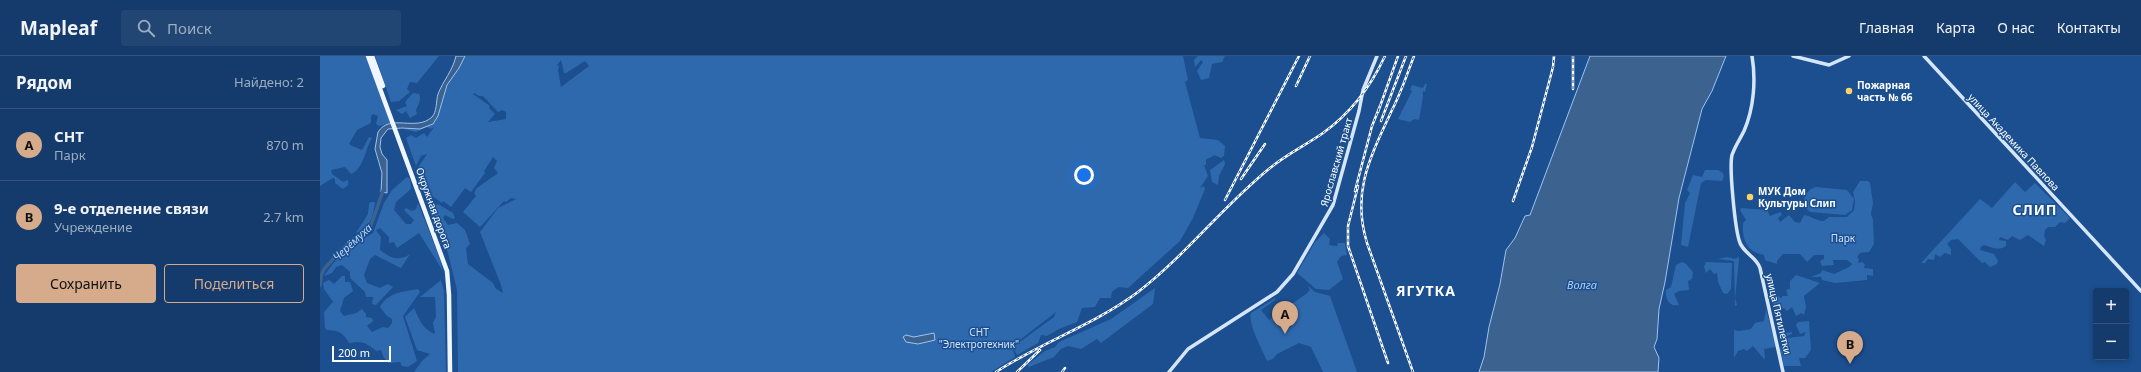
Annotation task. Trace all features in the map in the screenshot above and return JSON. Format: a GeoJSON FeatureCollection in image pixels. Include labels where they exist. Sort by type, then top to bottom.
{"type":"FeatureCollection","features":[{"type":"Feature","properties":{"kind":"main road","name":"Окружная дорога"},"geometry":{"type":"LineString","coordinates":[[368,56],[392,115]]}},
{"type":"Feature","properties":{"kind":"main road","name":"Окружная дорога"},"geometry":{"type":"LineString","coordinates":[[372,56],[399,136],[449,271],[452,295],[451,372]]}},
{"type":"Feature","properties":{"kind":"street","name":"Ярославский тракт"},"geometry":{"type":"LineString","coordinates":[[1169,372],[1188,349],[1276,292],[1287,283],[1293,274],[1333,205],[1359,111],[1363,90],[1377,56]]}},
{"type":"Feature","properties":{"kind":"street","name":"улица Пятилетки"},"geometry":{"type":"LineString","coordinates":[[1752,56],[1755,71],[1754,88],[1746,128],[1732,155],[1732,180],[1739,241],[1743,249],[1757,261],[1760,268],[1783,372]]}},
{"type":"Feature","properties":{"kind":"street"},"geometry":{"type":"LineString","coordinates":[[1793,56],[1824,64],[1832,64],[1849,56]]}},
{"type":"Feature","properties":{"kind":"street","name":"улица Академика Павлова"},"geometry":{"type":"LineString","coordinates":[[1924,56],[2141,291]]}},
{"type":"Feature","properties":{"kind":"green space"},"geometry":{"type":"Polygon","coordinates":[[[320,56],[366,56],[391,123],[379,126],[376,124],[378,116],[373,114],[371,116],[371,123],[357,130],[349,144],[350,145],[362,150],[369,137],[372,138],[359,168],[351,174],[345,167],[331,170],[332,174],[343,182],[348,180],[348,185],[343,189],[335,183],[335,179],[333,178],[320,186],[320,56]]]}},
{"type":"Feature","properties":{"kind":"green space"},"geometry":{"type":"Polygon","coordinates":[[[375,56],[439,56],[417,83],[410,82],[407,89],[410,92],[399,101],[391,102],[375,56]]]}},
{"type":"Feature","properties":{"kind":"green space","name":"СНТ \"Электротехник\""},"geometry":{"type":"Polygon","coordinates":[[[465,56],[1183,56],[1188,80],[1185,82],[1200,138],[1218,140],[1225,146],[1224,156],[1221,158],[1214,156],[1206,159],[1206,165],[1204,165],[1208,176],[1200,188],[1204,186],[1205,189],[1193,218],[1180,241],[1128,288],[1118,287],[1112,292],[1111,298],[1100,298],[1095,307],[1082,308],[1077,322],[1059,329],[1047,336],[1041,335],[1038,343],[1017,355],[1013,347],[1054,317],[1056,312],[1012,346],[1015,357],[991,372],[458,372],[457,290],[448,253],[431,208],[438,204],[453,213],[455,218],[453,219],[445,215],[443,218],[448,225],[457,223],[465,230],[470,244],[466,248],[468,264],[493,283],[496,289],[503,293],[480,232],[498,208],[516,199],[511,198],[506,202],[504,201],[480,227],[463,212],[476,196],[474,193],[477,188],[498,173],[494,168],[497,161],[493,157],[484,171],[485,173],[471,192],[465,188],[451,207],[443,201],[442,203],[425,191],[417,169],[427,154],[421,156],[416,166],[406,138],[411,135],[416,138],[424,133],[427,137],[434,127],[431,129],[427,127],[416,132],[404,128],[420,129],[440,110],[447,85],[459,68],[465,56]],[[561,60],[557,65],[559,66],[558,70],[561,87],[589,66],[585,61],[564,73],[561,60]],[[474,93],[473,94],[490,106],[489,108],[495,114],[488,122],[506,119],[506,112],[502,110],[498,112],[483,96],[479,96],[474,93]]]}},
{"type":"Feature","properties":{"kind":"green space"},"geometry":{"type":"Polygon","coordinates":[[[1198,56],[1225,56],[1222,62],[1212,64],[1209,78],[1201,80],[1197,71],[1203,62],[1201,60],[1195,67],[1194,60],[1198,56]]]}},
{"type":"Feature","properties":{"kind":"green space"},"geometry":{"type":"Polygon","coordinates":[[[1425,84],[1427,84],[1425,92],[1423,91],[1419,120],[1414,119],[1410,122],[1398,119],[1412,91],[1410,90],[1412,85],[1423,88],[1425,84]]]}},
{"type":"Feature","properties":{"kind":"green space"},"geometry":{"type":"Polygon","coordinates":[[[413,93],[419,94],[420,100],[416,110],[417,114],[410,118],[406,111],[402,114],[396,110],[407,106],[405,102],[413,93]]]}},
{"type":"Feature","properties":{"kind":"green space"},"geometry":{"type":"Polygon","coordinates":[[[1224,160],[1225,164],[1219,176],[1218,185],[1212,182],[1210,170],[1224,160]]]}},
{"type":"Feature","properties":{"kind":"green space"},"geometry":{"type":"Polygon","coordinates":[[[1705,170],[1718,170],[1723,173],[1724,177],[1722,181],[1706,180],[1701,183],[1688,247],[1681,245],[1685,203],[1690,193],[1687,190],[1693,175],[1702,177],[1705,170]]]}},
{"type":"Feature","properties":{"kind":"green space"},"geometry":{"type":"Polygon","coordinates":[[[407,177],[410,179],[411,189],[396,202],[394,210],[406,224],[411,224],[414,220],[404,210],[406,208],[412,211],[416,209],[418,203],[440,259],[443,271],[419,233],[397,248],[394,242],[389,243],[389,237],[380,228],[376,230],[381,237],[380,250],[395,258],[402,258],[410,254],[401,268],[375,255],[370,259],[364,275],[367,283],[380,288],[388,284],[393,287],[376,305],[372,304],[373,297],[366,297],[365,292],[350,278],[350,272],[342,265],[336,267],[332,273],[324,276],[334,262],[346,251],[373,233],[384,203],[392,190],[407,177]]]}},
{"type":"Feature","properties":{"kind":"green space","name":"Парк"},"geometry":{"type":"Polygon","coordinates":[[[1860,181],[1868,181],[1870,183],[1873,203],[1871,214],[1873,220],[1874,244],[1869,252],[1860,253],[1857,257],[1859,259],[1858,263],[1862,262],[1865,264],[1864,268],[1873,269],[1873,276],[1867,275],[1867,280],[1835,283],[1822,280],[1821,277],[1811,277],[1821,273],[1822,270],[1834,274],[1849,267],[1852,264],[1847,260],[1833,260],[1834,265],[1822,266],[1820,261],[1824,259],[1824,255],[1814,255],[1807,262],[1800,254],[1783,254],[1777,261],[1777,264],[1765,260],[1764,255],[1753,251],[1746,244],[1743,234],[1743,223],[1746,220],[1740,210],[1741,208],[1767,210],[1770,216],[1781,212],[1782,215],[1778,218],[1780,222],[1789,215],[1795,222],[1800,223],[1804,215],[1824,221],[1829,217],[1847,217],[1854,210],[1855,201],[1853,192],[1860,181]]]}},
{"type":"Feature","properties":{"kind":"green space"},"geometry":{"type":"Polygon","coordinates":[[[2015,182],[2025,192],[2035,183],[2070,218],[2065,223],[2060,222],[2055,227],[2048,227],[2045,230],[2044,236],[2046,240],[2044,246],[2028,235],[2020,240],[2012,236],[2008,240],[2000,237],[1999,240],[2006,241],[2006,246],[2003,248],[1998,249],[1984,245],[1980,250],[1994,254],[1998,261],[1997,264],[1990,267],[1985,262],[1982,263],[1958,239],[1951,240],[1947,244],[1951,249],[1951,255],[1945,253],[1940,257],[1935,254],[1934,260],[1928,259],[1925,263],[1921,263],[1980,199],[1992,208],[2015,182]]]}},
{"type":"Feature","properties":{"kind":"green space"},"geometry":{"type":"Polygon","coordinates":[[[1816,187],[1847,190],[1854,199],[1852,210],[1845,215],[1810,212],[1805,205],[1804,198],[1808,191],[1816,187]]]}},
{"type":"Feature","properties":{"kind":"green space"},"geometry":{"type":"Polygon","coordinates":[[[371,202],[375,202],[370,221],[365,228],[356,233],[368,214],[369,204],[371,202]]]}},
{"type":"Feature","properties":{"kind":"green space"},"geometry":{"type":"Polygon","coordinates":[[[1324,233],[1330,239],[1329,245],[1337,246],[1338,243],[1345,243],[1347,255],[1341,256],[1337,262],[1343,279],[1329,290],[1316,289],[1297,273],[1315,242],[1324,233]]]}},
{"type":"Feature","properties":{"kind":"green space"},"geometry":{"type":"Polygon","coordinates":[[[1727,257],[1735,259],[1739,257],[1735,298],[1737,305],[1735,306],[1734,261],[1718,259],[1727,257]]]}},
{"type":"Feature","properties":{"kind":"green space"},"geometry":{"type":"Polygon","coordinates":[[[1682,262],[1686,264],[1693,272],[1692,279],[1688,281],[1689,290],[1679,291],[1674,294],[1679,305],[1673,305],[1667,300],[1666,290],[1671,287],[1676,265],[1682,262]]]}},
{"type":"Feature","properties":{"kind":"green space"},"geometry":{"type":"Polygon","coordinates":[[[1706,262],[1732,263],[1731,289],[1727,294],[1723,293],[1718,282],[1717,273],[1714,274],[1710,269],[1706,273],[1704,267],[1706,262]]]}},
{"type":"Feature","properties":{"kind":"green space"},"geometry":{"type":"Polygon","coordinates":[[[1796,275],[1820,283],[1804,296],[1806,307],[1804,315],[1801,313],[1796,316],[1792,307],[1787,311],[1784,308],[1776,311],[1771,298],[1779,296],[1781,299],[1782,296],[1788,296],[1786,290],[1790,289],[1790,281],[1796,275]]]}},
{"type":"Feature","properties":{"kind":"green space"},"geometry":{"type":"Polygon","coordinates":[[[342,276],[345,276],[345,282],[350,282],[353,291],[344,298],[340,311],[344,316],[356,313],[362,309],[366,314],[366,317],[372,318],[373,321],[367,326],[372,332],[383,327],[388,328],[392,323],[392,319],[387,316],[380,307],[387,298],[401,292],[418,289],[420,292],[403,316],[417,361],[408,367],[402,366],[400,362],[388,363],[381,350],[376,351],[364,343],[349,343],[340,333],[327,330],[325,328],[324,312],[333,302],[324,289],[323,283],[329,280],[334,284],[342,276]]]}},
{"type":"Feature","properties":{"kind":"green space"},"geometry":{"type":"Polygon","coordinates":[[[441,280],[444,291],[446,372],[414,372],[422,361],[430,354],[417,350],[405,317],[414,308],[424,327],[435,334],[433,323],[436,317],[435,297],[420,297],[441,280]]]}},
{"type":"Feature","properties":{"kind":"green space"},"geometry":{"type":"Polygon","coordinates":[[[1307,285],[1315,292],[1330,296],[1357,372],[1323,372],[1311,347],[1299,343],[1267,361],[1253,330],[1251,313],[1275,298],[1275,300],[1261,310],[1269,320],[1306,294],[1310,290],[1307,285]]]}},
{"type":"Feature","properties":{"kind":"green space"},"geometry":{"type":"Polygon","coordinates":[[[1155,288],[1153,304],[1101,343],[1097,339],[1081,349],[1068,346],[1061,349],[1054,357],[1029,367],[1027,365],[1045,351],[1055,347],[1059,342],[1111,319],[1155,288]]]}},
{"type":"Feature","properties":{"kind":"green space"},"geometry":{"type":"Polygon","coordinates":[[[1766,309],[1776,347],[1764,349],[1764,359],[1753,346],[1747,351],[1744,349],[1738,351],[1734,358],[1734,330],[1739,331],[1751,329],[1755,323],[1764,321],[1766,309]]]}},
{"type":"Feature","properties":{"kind":"green space"},"geometry":{"type":"Polygon","coordinates":[[[1809,321],[1811,350],[1805,358],[1799,358],[1801,366],[1784,366],[1780,348],[1786,342],[1786,333],[1792,332],[1792,334],[1787,336],[1787,338],[1804,336],[1806,332],[1800,334],[1796,325],[1798,322],[1809,321]]]}},
{"type":"Feature","properties":{"kind":"water"},"geometry":{"type":"Polygon","coordinates":[[[456,56],[465,56],[459,68],[447,85],[438,116],[433,124],[420,129],[388,129],[381,138],[380,147],[382,154],[387,160],[387,193],[381,192],[382,173],[375,149],[378,132],[389,124],[418,123],[426,121],[432,117],[436,109],[438,94],[453,66],[456,56]]]}},
{"type":"Feature","properties":{"kind":"water","name":"Волга"},"geometry":{"type":"Polygon","coordinates":[[[1590,56],[1726,56],[1712,91],[1702,109],[1679,198],[1659,309],[1657,339],[1654,347],[1659,358],[1658,372],[1479,372],[1484,357],[1506,250],[1515,238],[1525,216],[1530,215],[1590,56]]]}},
{"type":"Feature","properties":{"kind":"water"},"geometry":{"type":"Polygon","coordinates":[[[934,333],[935,340],[918,344],[906,342],[903,337],[906,335],[914,337],[934,333]]]}},
{"type":"Feature","properties":{"kind":"waterway","name":"Черёмуха"},"geometry":{"type":"LineString","coordinates":[[320,285],[321,276],[324,269],[347,244],[370,228],[384,188]]}},
{"type":"Feature","properties":{"kind":"railway"},"geometry":{"type":"LineString","coordinates":[[1225,200],[1299,56]]}},
{"type":"Feature","properties":{"kind":"railway"},"geometry":{"type":"LineString","coordinates":[[1296,86],[1310,56]]}},
{"type":"Feature","properties":{"kind":"railway"},"geometry":{"type":"LineString","coordinates":[[996,372],[1031,351],[1104,314],[1121,304],[1156,278],[1236,198],[1276,163],[1323,133],[1343,117],[1367,88],[1385,56]]}},
{"type":"Feature","properties":{"kind":"railway"},"geometry":{"type":"LineString","coordinates":[[1378,112],[1398,56]]}},
{"type":"Feature","properties":{"kind":"railway"},"geometry":{"type":"LineString","coordinates":[[1381,121],[1406,56]]}},
{"type":"Feature","properties":{"kind":"railway"},"geometry":{"type":"LineString","coordinates":[[1413,372],[1367,243],[1361,207],[1362,190],[1371,159],[1414,56]]}},
{"type":"Feature","properties":{"kind":"railway"},"geometry":{"type":"LineString","coordinates":[[1513,201],[1532,147],[1553,67],[1554,56]]}},
{"type":"Feature","properties":{"kind":"railway"},"geometry":{"type":"LineString","coordinates":[[1573,56],[1573,89]]}},
{"type":"Feature","properties":{"kind":"railway"},"geometry":{"type":"LineString","coordinates":[[1355,191],[1372,126],[1380,106]]}},
{"type":"Feature","properties":{"kind":"railway"},"geometry":{"type":"LineString","coordinates":[[1241,179],[1265,144]]}},
{"type":"Feature","properties":{"kind":"railway"},"geometry":{"type":"LineString","coordinates":[[1358,186],[1348,226],[1348,246],[1388,363]]}},
{"type":"Feature","properties":{"kind":"railway"},"geometry":{"type":"LineString","coordinates":[[1017,372],[1040,350]]}},
{"type":"Feature","properties":{"kind":"railway"},"geometry":{"type":"LineString","coordinates":[[1062,372],[1065,368]]}},
{"type":"Feature","properties":{"kind":"place","name":"Пожарная часть № 66"},"geometry":{"type":"Point","coordinates":[1849,91]}},
{"type":"Feature","properties":{"kind":"place","name":"МУК Дом Культуры Слип"},"geometry":{"type":"Point","coordinates":[1750,197]}},
{"type":"Feature","properties":{"kind":"place","name":"СНТ"},"geometry":{"type":"Point","coordinates":[1285,334]}},
{"type":"Feature","properties":{"kind":"place","name":"9-е отделение связи"},"geometry":{"type":"Point","coordinates":[1850,364]}},
{"type":"Feature","properties":{"kind":"district","name":"СЛИП"},"geometry":{"type":"Point","coordinates":[2035,209]}},
{"type":"Feature","properties":{"kind":"district","name":"ЯГУТКА"},"geometry":{"type":"Point","coordinates":[1426,290]}}]}
